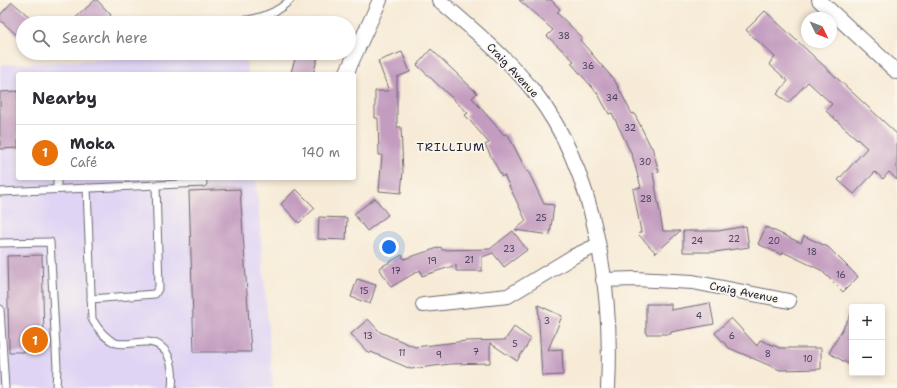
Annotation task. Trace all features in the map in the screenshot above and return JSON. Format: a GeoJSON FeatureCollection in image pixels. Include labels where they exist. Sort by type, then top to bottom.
{"type":"FeatureCollection","features":[{"type":"Feature","properties":{"kind":"street"},"geometry":{"type":"LineString","coordinates":[[356,52],[380,0]]}},
{"type":"Feature","properties":{"kind":"street","name":"Craig Avenue"},"geometry":{"type":"LineString","coordinates":[[439,0],[496,50],[535,93],[559,128],[575,163],[588,202],[598,245],[609,340],[608,388]]}},
{"type":"Feature","properties":{"kind":"street"},"geometry":{"type":"LineString","coordinates":[[819,0],[897,72]]}},
{"type":"Feature","properties":{"kind":"street"},"geometry":{"type":"LineString","coordinates":[[347,72],[352,60]]}},
{"type":"Feature","properties":{"kind":"street"},"geometry":{"type":"LineString","coordinates":[[424,305],[479,301],[508,296],[574,256],[598,245]]}},
{"type":"Feature","properties":{"kind":"street","name":"Craig Avenue"},"geometry":{"type":"LineString","coordinates":[[603,280],[635,279],[693,282],[789,301]]}},
{"type":"Feature","properties":{"kind":"lane"},"geometry":{"type":"LineString","coordinates":[[265,16],[282,8],[290,0]]}},
{"type":"Feature","properties":{"kind":"lane"},"geometry":{"type":"LineString","coordinates":[[57,180],[57,189]]}},
{"type":"Feature","properties":{"kind":"lane"},"geometry":{"type":"LineString","coordinates":[[0,192],[203,183]]}},
{"type":"Feature","properties":{"kind":"lane"},"geometry":{"type":"LineString","coordinates":[[91,299],[156,294],[159,287],[156,185]]}},
{"type":"Feature","properties":{"kind":"lane"},"geometry":{"type":"LineString","coordinates":[[87,188],[92,319],[101,333],[117,343],[148,342],[158,344],[166,351],[171,361],[173,378],[172,388]]}},
{"type":"Feature","properties":{"kind":"lane"},"geometry":{"type":"LineString","coordinates":[[0,243],[50,242],[57,367],[56,388]]}},
{"type":"Feature","properties":{"kind":"lane"},"geometry":{"type":"LineString","coordinates":[[0,309],[5,388]]}},
{"type":"Feature","properties":{"kind":"shaded area"},"geometry":{"type":"Polygon","coordinates":[[[91,60],[247,60],[248,72],[16,72],[16,180],[256,180],[273,388],[0,388],[0,65],[91,60]]]}},
{"type":"Feature","properties":{"kind":"building"},"geometry":{"type":"Polygon","coordinates":[[[95,0],[97,0],[111,15],[110,16],[78,16],[95,0]]]}},
{"type":"Feature","properties":{"kind":"building"},"geometry":{"type":"Polygon","coordinates":[[[519,0],[551,0],[560,9],[557,13],[582,37],[580,40],[615,81],[632,114],[634,113],[652,147],[659,172],[653,173],[663,231],[680,231],[656,253],[638,234],[641,232],[633,189],[641,187],[632,155],[612,113],[609,114],[598,94],[571,63],[574,61],[547,36],[553,30],[519,0]]]}},
{"type":"Feature","properties":{"kind":"building"},"geometry":{"type":"Polygon","coordinates":[[[12,2],[28,16],[16,16],[16,34],[0,20],[0,15],[12,2]]]}},
{"type":"Feature","properties":{"kind":"building"},"geometry":{"type":"Polygon","coordinates":[[[765,11],[801,45],[801,48],[805,48],[897,134],[897,180],[889,172],[883,179],[875,172],[854,194],[838,180],[867,148],[826,111],[832,104],[808,82],[788,103],[777,94],[788,81],[769,64],[775,57],[746,30],[765,11]]]}},
{"type":"Feature","properties":{"kind":"building"},"geometry":{"type":"Polygon","coordinates":[[[431,49],[477,93],[472,98],[504,135],[507,133],[544,204],[554,205],[550,235],[515,230],[526,221],[504,175],[502,177],[485,145],[489,143],[465,115],[468,113],[417,65],[431,49]]]}},
{"type":"Feature","properties":{"kind":"building"},"geometry":{"type":"Polygon","coordinates":[[[402,52],[410,72],[397,77],[397,127],[401,127],[403,171],[401,193],[379,191],[382,155],[379,155],[378,118],[375,118],[375,91],[389,91],[378,61],[402,52]]]}},
{"type":"Feature","properties":{"kind":"building"},"geometry":{"type":"Polygon","coordinates":[[[295,60],[317,60],[314,72],[291,72],[295,60]]]}},
{"type":"Feature","properties":{"kind":"building"},"geometry":{"type":"Polygon","coordinates":[[[16,91],[16,148],[0,149],[0,92],[16,91]]]}},
{"type":"Feature","properties":{"kind":"building"},"geometry":{"type":"Polygon","coordinates":[[[240,189],[251,352],[194,352],[189,191],[240,189]]]}},
{"type":"Feature","properties":{"kind":"building"},"geometry":{"type":"Polygon","coordinates":[[[296,189],[315,208],[299,223],[281,204],[296,189]]]}},
{"type":"Feature","properties":{"kind":"building"},"geometry":{"type":"Polygon","coordinates":[[[375,198],[388,215],[367,231],[354,214],[375,198]]]}},
{"type":"Feature","properties":{"kind":"building"},"geometry":{"type":"Polygon","coordinates":[[[319,217],[347,218],[346,240],[318,239],[319,217]]]}},
{"type":"Feature","properties":{"kind":"building"},"geometry":{"type":"Polygon","coordinates":[[[746,226],[749,247],[715,252],[683,252],[683,231],[718,231],[746,226]]]}},
{"type":"Feature","properties":{"kind":"building"},"geometry":{"type":"Polygon","coordinates":[[[766,227],[801,243],[804,236],[828,247],[858,277],[843,292],[821,270],[783,252],[782,255],[758,244],[766,227]]]}},
{"type":"Feature","properties":{"kind":"building"},"geometry":{"type":"Polygon","coordinates":[[[513,231],[527,250],[504,267],[493,253],[482,257],[482,271],[456,271],[456,265],[422,276],[420,270],[391,287],[379,268],[402,255],[404,259],[441,247],[442,250],[490,249],[513,231]]]}},
{"type":"Feature","properties":{"kind":"building"},"geometry":{"type":"Polygon","coordinates":[[[42,255],[44,336],[29,337],[29,352],[9,352],[7,256],[42,255]]]}},
{"type":"Feature","properties":{"kind":"building"},"geometry":{"type":"Polygon","coordinates":[[[357,279],[376,285],[370,304],[351,297],[357,279]]]}},
{"type":"Feature","properties":{"kind":"building"},"geometry":{"type":"Polygon","coordinates":[[[710,303],[714,324],[671,332],[671,334],[646,334],[646,304],[671,304],[671,310],[710,303]]]}},
{"type":"Feature","properties":{"kind":"building"},"geometry":{"type":"Polygon","coordinates":[[[538,305],[562,316],[548,350],[562,349],[563,375],[542,376],[538,305]]]}},
{"type":"Feature","properties":{"kind":"building"},"geometry":{"type":"Polygon","coordinates":[[[849,317],[849,364],[829,353],[849,317]]]}},
{"type":"Feature","properties":{"kind":"building"},"geometry":{"type":"Polygon","coordinates":[[[731,318],[757,346],[760,340],[780,348],[821,348],[821,369],[780,370],[729,348],[715,333],[731,318]]]}},
{"type":"Feature","properties":{"kind":"building"},"geometry":{"type":"Polygon","coordinates":[[[368,319],[380,332],[415,347],[466,341],[505,340],[514,327],[531,339],[517,361],[490,343],[490,363],[450,364],[411,369],[371,352],[369,354],[351,334],[368,319]]]}},
{"type":"Feature","properties":{"kind":"place","name":"Moka"},"geometry":{"type":"Point","coordinates":[35,340]}},
{"type":"Feature","properties":{"kind":"district","name":"TRILLIUM"},"geometry":{"type":"Point","coordinates":[451,147]}}]}
